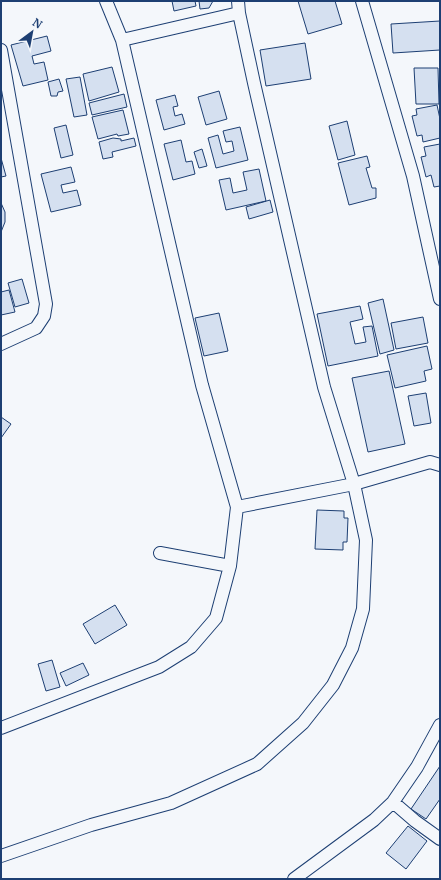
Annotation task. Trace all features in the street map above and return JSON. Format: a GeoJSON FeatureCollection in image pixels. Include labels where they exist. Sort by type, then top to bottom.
{"type":"FeatureCollection","features":[{"type":"Feature","properties":{"kind":"street"},"geometry":{"type":"LineString","coordinates":[[1,728],[158,668],[191,647],[216,618],[230,566],[237,507],[202,385],[122,40],[106,1]]}},
{"type":"Feature","properties":{"kind":"street"},"geometry":{"type":"LineString","coordinates":[[1,856],[91,825],[172,803],[257,764],[303,723],[333,685],[352,648],[363,609],[366,540],[354,484],[324,387],[254,83],[239,13],[238,1]]}},
{"type":"Feature","properties":{"kind":"street"},"geometry":{"type":"LineString","coordinates":[[362,1],[413,176],[440,300]]}},
{"type":"Feature","properties":{"kind":"street"},"geometry":{"type":"LineString","coordinates":[[122,40],[239,13]]}},
{"type":"Feature","properties":{"kind":"street"},"geometry":{"type":"LineString","coordinates":[[1,50],[46,304],[44,316],[36,328],[1,344]]}},
{"type":"Feature","properties":{"kind":"street"},"geometry":{"type":"LineString","coordinates":[[237,507],[354,484],[435,463],[440,453]]}},
{"type":"Feature","properties":{"kind":"street"},"geometry":{"type":"LineString","coordinates":[[160,553],[230,566]]}},
{"type":"Feature","properties":{"kind":"street"},"geometry":{"type":"LineString","coordinates":[[294,879],[374,820],[393,802],[417,767],[440,725]]}},
{"type":"Feature","properties":{"kind":"street"},"geometry":{"type":"LineString","coordinates":[[393,802],[415,821],[440,839]]}},
{"type":"Feature","properties":{"kind":"building"},"geometry":{"type":"Polygon","coordinates":[[[172,1],[195,1],[196,6],[174,11],[172,1]]]}},
{"type":"Feature","properties":{"kind":"building"},"geometry":{"type":"Polygon","coordinates":[[[199,1],[213,1],[209,8],[200,9],[199,1]]]}},
{"type":"Feature","properties":{"kind":"building"},"geometry":{"type":"Polygon","coordinates":[[[298,1],[335,1],[342,24],[308,34],[298,1]]]}},
{"type":"Feature","properties":{"kind":"building"},"geometry":{"type":"Polygon","coordinates":[[[440,21],[440,50],[393,53],[391,24],[440,21]]]}},
{"type":"Feature","properties":{"kind":"building"},"geometry":{"type":"Polygon","coordinates":[[[47,36],[51,51],[32,56],[34,64],[44,62],[48,80],[23,86],[11,45],[47,36]]]}},
{"type":"Feature","properties":{"kind":"building"},"geometry":{"type":"Polygon","coordinates":[[[305,43],[311,79],[266,86],[260,50],[305,43]]]}},
{"type":"Feature","properties":{"kind":"building"},"geometry":{"type":"Polygon","coordinates":[[[112,67],[119,92],[89,101],[83,74],[112,67]]]}},
{"type":"Feature","properties":{"kind":"building"},"geometry":{"type":"Polygon","coordinates":[[[414,68],[438,68],[439,104],[416,104],[414,68]]]}},
{"type":"Feature","properties":{"kind":"building"},"geometry":{"type":"Polygon","coordinates":[[[80,77],[87,115],[74,117],[66,79],[80,77]]]}},
{"type":"Feature","properties":{"kind":"building"},"geometry":{"type":"Polygon","coordinates":[[[59,79],[63,91],[58,92],[57,96],[51,96],[48,82],[59,79]]]}},
{"type":"Feature","properties":{"kind":"building"},"geometry":{"type":"Polygon","coordinates":[[[219,91],[227,119],[206,125],[198,97],[219,91]]]}},
{"type":"Feature","properties":{"kind":"building"},"geometry":{"type":"Polygon","coordinates":[[[124,94],[127,107],[92,115],[89,103],[124,94]]]}},
{"type":"Feature","properties":{"kind":"building"},"geometry":{"type":"Polygon","coordinates":[[[175,95],[178,106],[173,107],[175,116],[182,114],[185,124],[164,130],[156,100],[175,95]]]}},
{"type":"Feature","properties":{"kind":"building"},"geometry":{"type":"Polygon","coordinates":[[[437,105],[440,119],[440,138],[423,142],[422,135],[417,136],[412,116],[417,115],[416,109],[437,105]]]}},
{"type":"Feature","properties":{"kind":"building"},"geometry":{"type":"Polygon","coordinates":[[[123,110],[129,134],[118,136],[117,134],[98,139],[92,117],[123,110]]]}},
{"type":"Feature","properties":{"kind":"building"},"geometry":{"type":"Polygon","coordinates":[[[347,121],[355,155],[338,160],[329,126],[347,121]]]}},
{"type":"Feature","properties":{"kind":"building"},"geometry":{"type":"Polygon","coordinates":[[[66,125],[73,155],[61,158],[54,128],[66,125]]]}},
{"type":"Feature","properties":{"kind":"building"},"geometry":{"type":"Polygon","coordinates":[[[240,127],[248,160],[216,168],[208,138],[218,135],[223,154],[234,151],[232,141],[226,142],[223,131],[240,127]]]}},
{"type":"Feature","properties":{"kind":"building"},"geometry":{"type":"Polygon","coordinates":[[[113,138],[121,139],[121,141],[134,138],[136,146],[112,152],[113,157],[103,159],[99,142],[113,138]]]}},
{"type":"Feature","properties":{"kind":"building"},"geometry":{"type":"Polygon","coordinates":[[[181,140],[186,162],[192,161],[195,174],[173,180],[164,144],[181,140]]]}},
{"type":"Feature","properties":{"kind":"building"},"geometry":{"type":"Polygon","coordinates":[[[440,144],[440,186],[434,187],[431,175],[426,177],[421,157],[426,156],[424,147],[440,144]]]}},
{"type":"Feature","properties":{"kind":"building"},"geometry":{"type":"Polygon","coordinates":[[[202,149],[207,166],[199,168],[194,152],[202,149]]]}},
{"type":"Feature","properties":{"kind":"building"},"geometry":{"type":"Polygon","coordinates":[[[367,156],[370,167],[366,168],[372,188],[376,188],[376,198],[349,205],[338,163],[367,156]]]}},
{"type":"Feature","properties":{"kind":"building"},"geometry":{"type":"Polygon","coordinates":[[[1,158],[6,176],[1,177],[1,158]]]}},
{"type":"Feature","properties":{"kind":"building"},"geometry":{"type":"Polygon","coordinates":[[[71,167],[75,182],[61,185],[63,193],[77,190],[81,205],[51,212],[41,174],[71,167]]]}},
{"type":"Feature","properties":{"kind":"building"},"geometry":{"type":"Polygon","coordinates":[[[259,169],[266,201],[226,210],[219,180],[230,178],[233,193],[247,190],[243,172],[259,169]]]}},
{"type":"Feature","properties":{"kind":"building"},"geometry":{"type":"Polygon","coordinates":[[[270,200],[273,212],[249,219],[246,207],[270,200]]]}},
{"type":"Feature","properties":{"kind":"building"},"geometry":{"type":"Polygon","coordinates":[[[1,203],[5,212],[5,222],[1,232],[1,203]]]}},
{"type":"Feature","properties":{"kind":"building"},"geometry":{"type":"Polygon","coordinates":[[[22,279],[29,303],[15,307],[8,283],[22,279]]]}},
{"type":"Feature","properties":{"kind":"building"},"geometry":{"type":"Polygon","coordinates":[[[9,290],[15,312],[1,315],[1,292],[9,290]]]}},
{"type":"Feature","properties":{"kind":"building"},"geometry":{"type":"Polygon","coordinates":[[[383,299],[394,350],[380,354],[368,303],[383,299]]]}},
{"type":"Feature","properties":{"kind":"building"},"geometry":{"type":"Polygon","coordinates":[[[360,306],[363,319],[350,322],[355,344],[366,342],[363,327],[372,326],[378,356],[328,366],[317,314],[360,306]]]}},
{"type":"Feature","properties":{"kind":"building"},"geometry":{"type":"Polygon","coordinates":[[[219,313],[228,351],[204,356],[195,318],[219,313]]]}},
{"type":"Feature","properties":{"kind":"building"},"geometry":{"type":"Polygon","coordinates":[[[423,317],[428,343],[396,349],[391,323],[423,317]]]}},
{"type":"Feature","properties":{"kind":"building"},"geometry":{"type":"Polygon","coordinates":[[[427,346],[432,369],[424,371],[426,381],[395,388],[387,355],[427,346]]]}},
{"type":"Feature","properties":{"kind":"building"},"geometry":{"type":"Polygon","coordinates":[[[389,371],[405,444],[368,452],[352,378],[389,371]]]}},
{"type":"Feature","properties":{"kind":"building"},"geometry":{"type":"Polygon","coordinates":[[[426,393],[431,423],[414,426],[408,396],[426,393]]]}},
{"type":"Feature","properties":{"kind":"building"},"geometry":{"type":"Polygon","coordinates":[[[1,417],[11,424],[1,438],[1,417]]]}},
{"type":"Feature","properties":{"kind":"building"},"geometry":{"type":"Polygon","coordinates":[[[317,510],[344,511],[344,518],[348,518],[347,542],[343,542],[343,550],[315,549],[317,510]]]}},
{"type":"Feature","properties":{"kind":"building"},"geometry":{"type":"Polygon","coordinates":[[[115,605],[127,625],[95,644],[83,624],[115,605]]]}},
{"type":"Feature","properties":{"kind":"building"},"geometry":{"type":"Polygon","coordinates":[[[52,660],[60,687],[46,691],[38,664],[52,660]]]}},
{"type":"Feature","properties":{"kind":"building"},"geometry":{"type":"Polygon","coordinates":[[[83,663],[89,675],[66,686],[60,673],[83,663]]]}},
{"type":"Feature","properties":{"kind":"building"},"geometry":{"type":"Polygon","coordinates":[[[440,766],[440,799],[426,819],[411,809],[440,766]]]}},
{"type":"Feature","properties":{"kind":"building"},"geometry":{"type":"Polygon","coordinates":[[[408,826],[427,841],[406,869],[386,853],[408,826]]]}}]}
